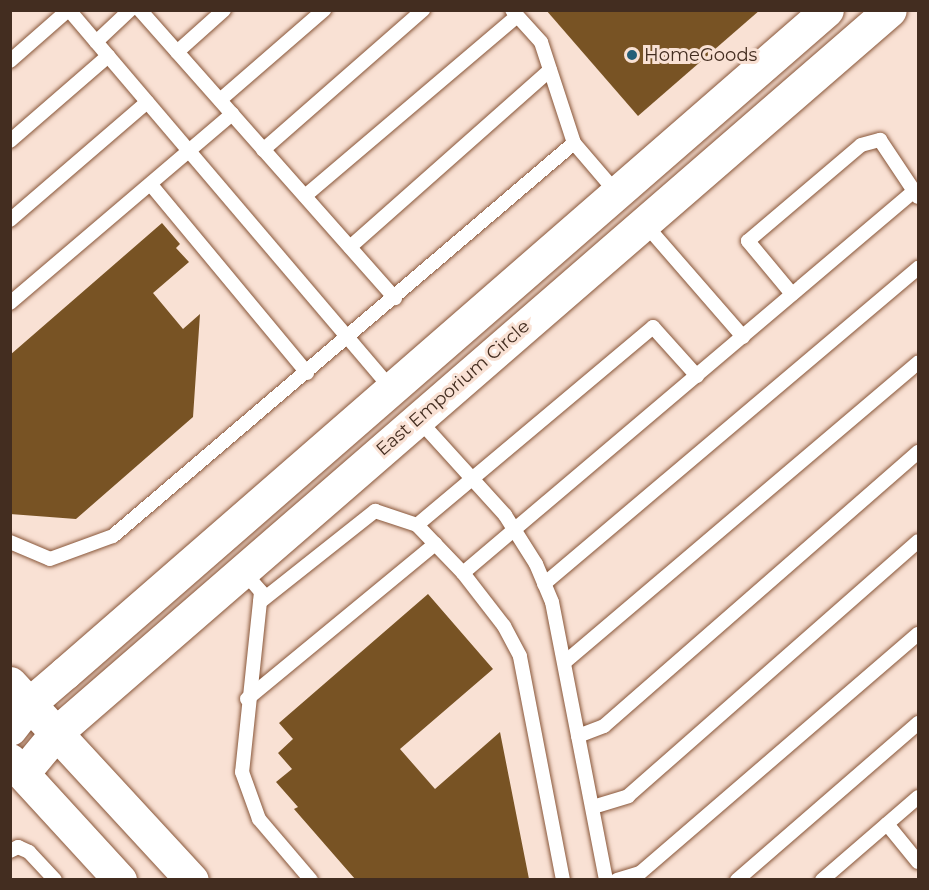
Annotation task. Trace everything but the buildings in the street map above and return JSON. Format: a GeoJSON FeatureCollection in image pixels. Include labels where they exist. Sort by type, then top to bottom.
{"type":"FeatureCollection","features":[{"type":"Feature","properties":{"kind":"street"},"geometry":{"type":"LineString","coordinates":[[10,729],[20,693],[390,387],[827,10]]}},
{"type":"Feature","properties":{"kind":"street","name":"East Emporium Circle"},"geometry":{"type":"LineString","coordinates":[[17,766],[890,10]]}},
{"type":"Feature","properties":{"kind":"street"},"geometry":{"type":"LineString","coordinates":[[616,192],[644,224]]}},
{"type":"Feature","properties":{"kind":"street"},"geometry":{"type":"LineString","coordinates":[[390,387],[418,419]]}},
{"type":"Feature","properties":{"kind":"street"},"geometry":{"type":"LineString","coordinates":[[20,693],[192,879]]}},
{"type":"Feature","properties":{"kind":"street"},"geometry":{"type":"LineString","coordinates":[[17,766],[120,879]]}},
{"type":"Feature","properties":{"kind":"lane"},"geometry":{"type":"LineString","coordinates":[[10,61],[69,10],[390,387]]}},
{"type":"Feature","properties":{"kind":"lane"},"geometry":{"type":"LineString","coordinates":[[96,42],[130,10]]}},
{"type":"Feature","properties":{"kind":"lane"},"geometry":{"type":"LineString","coordinates":[[140,10],[395,298]]}},
{"type":"Feature","properties":{"kind":"lane"},"geometry":{"type":"LineString","coordinates":[[177,52],[224,10]]}},
{"type":"Feature","properties":{"kind":"lane"},"geometry":{"type":"LineString","coordinates":[[220,100],[324,10]]}},
{"type":"Feature","properties":{"kind":"lane"},"geometry":{"type":"LineString","coordinates":[[263,150],[423,10]]}},
{"type":"Feature","properties":{"kind":"lane"},"geometry":{"type":"LineString","coordinates":[[305,196],[514,13],[541,42],[574,143],[616,192]]}},
{"type":"Feature","properties":{"kind":"lane"},"geometry":{"type":"LineString","coordinates":[[10,141],[108,56]]}},
{"type":"Feature","properties":{"kind":"lane"},"geometry":{"type":"LineString","coordinates":[[350,247],[550,70]]}},
{"type":"Feature","properties":{"kind":"lane"},"geometry":{"type":"LineString","coordinates":[[10,220],[147,102]]}},
{"type":"Feature","properties":{"kind":"lane"},"geometry":{"type":"LineString","coordinates":[[10,303],[152,186],[232,114]]}},
{"type":"Feature","properties":{"kind":"lane"},"geometry":{"type":"LineString","coordinates":[[463,573],[517,531],[792,294],[916,194],[880,140],[861,145],[748,241],[792,294]]}},
{"type":"Feature","properties":{"kind":"lane"},"geometry":{"type":"LineString","coordinates":[[10,542],[50,560],[112,536],[349,338],[574,143]]}},
{"type":"Feature","properties":{"kind":"lane"},"geometry":{"type":"LineString","coordinates":[[152,186],[307,373]]}},
{"type":"Feature","properties":{"kind":"lane"},"geometry":{"type":"LineString","coordinates":[[644,224],[743,337]]}},
{"type":"Feature","properties":{"kind":"lane"},"geometry":{"type":"LineString","coordinates":[[544,584],[918,268]]}},
{"type":"Feature","properties":{"kind":"lane"},"geometry":{"type":"LineString","coordinates":[[417,525],[653,327],[697,376]]}},
{"type":"Feature","properties":{"kind":"lane"},"geometry":{"type":"LineString","coordinates":[[566,662],[918,363]]}},
{"type":"Feature","properties":{"kind":"lane"},"geometry":{"type":"LineString","coordinates":[[418,419],[517,531],[544,584],[566,662],[606,879]]}},
{"type":"Feature","properties":{"kind":"lane"},"geometry":{"type":"LineString","coordinates":[[578,736],[603,726],[918,452]]}},
{"type":"Feature","properties":{"kind":"lane"},"geometry":{"type":"LineString","coordinates":[[260,602],[375,511],[417,525],[463,573],[504,626],[520,656],[563,879]]}},
{"type":"Feature","properties":{"kind":"lane"},"geometry":{"type":"LineString","coordinates":[[593,807],[628,796],[918,542]]}},
{"type":"Feature","properties":{"kind":"lane"},"geometry":{"type":"LineString","coordinates":[[247,699],[435,544]]}},
{"type":"Feature","properties":{"kind":"lane"},"geometry":{"type":"LineString","coordinates":[[243,571],[261,592],[247,699],[242,772],[259,819],[311,879]]}},
{"type":"Feature","properties":{"kind":"lane"},"geometry":{"type":"LineString","coordinates":[[617,879],[640,873],[918,634]]}},
{"type":"Feature","properties":{"kind":"lane"},"geometry":{"type":"LineString","coordinates":[[737,879],[918,723]]}},
{"type":"Feature","properties":{"kind":"lane"},"geometry":{"type":"LineString","coordinates":[[822,879],[918,797]]}},
{"type":"Feature","properties":{"kind":"lane"},"geometry":{"type":"LineString","coordinates":[[887,824],[918,862]]}},
{"type":"Feature","properties":{"kind":"lane"},"geometry":{"type":"LineString","coordinates":[[10,850],[18,847],[29,852],[55,879]]}},
{"type":"Feature","properties":{"kind":"place","name":"HomeGoods"},"geometry":{"type":"Point","coordinates":[632,55]}}]}
